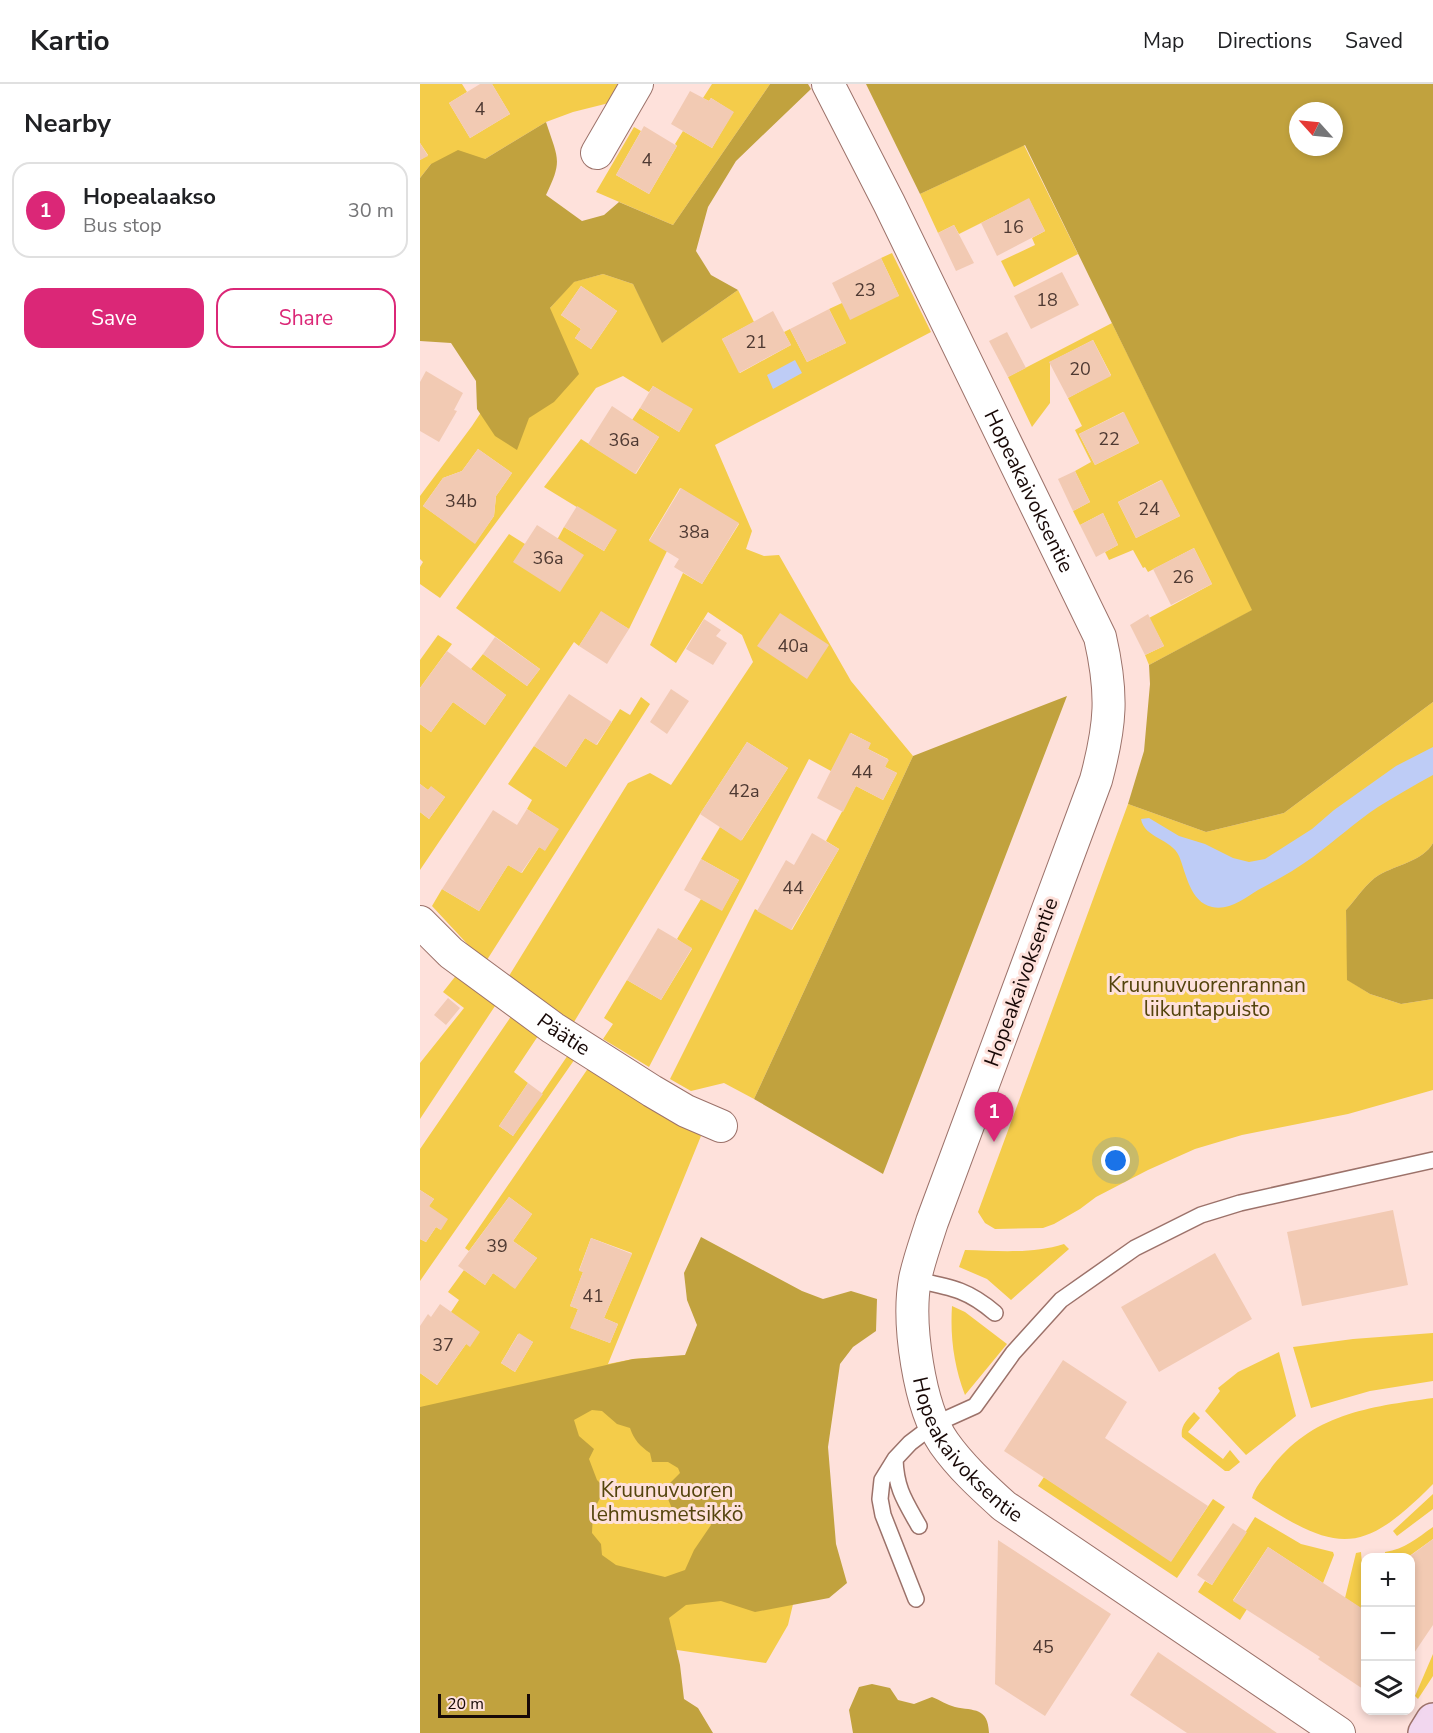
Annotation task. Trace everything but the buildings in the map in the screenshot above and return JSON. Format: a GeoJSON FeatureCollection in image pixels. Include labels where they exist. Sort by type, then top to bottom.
{"type":"FeatureCollection","features":[{"type":"Feature","properties":{"kind":"street"},"geometry":{"type":"LineString","coordinates":[[597,153],[637,84]]}},
{"type":"Feature","properties":{"kind":"street","name":"Hopeakaivoksentie"},"geometry":{"type":"LineString","coordinates":[[828,84],[889,203],[1100,637],[1107,666],[1110,698],[1105,747],[1096,780],[932,1222],[915,1280],[913,1340],[924,1398],[943,1441],[968,1474],[1004,1506],[1339,1733]]}},
{"type":"Feature","properties":{"kind":"street","name":"Päätie"},"geometry":{"type":"LineString","coordinates":[[420,922],[451,953],[553,1028],[686,1111],[721,1126]]}},
{"type":"Feature","properties":{"kind":"street"},"geometry":{"type":"LineString","coordinates":[[1425,1733],[1433,1720]]}},
{"type":"Feature","properties":{"kind":"lane"},"geometry":{"type":"LineString","coordinates":[[916,1599],[883,1515],[880,1499],[882,1479],[895,1459],[910,1443],[935,1424],[975,1406],[1013,1353],[1061,1300],[1135,1248],[1201,1215],[1240,1203],[1433,1160]]}},
{"type":"Feature","properties":{"kind":"lane"},"geometry":{"type":"LineString","coordinates":[[915,1280],[962,1290],[977,1298],[995,1313]]}},
{"type":"Feature","properties":{"kind":"lane"},"geometry":{"type":"LineString","coordinates":[[895,1459],[896,1480],[905,1503],[919,1526]]}},
{"type":"Feature","properties":{"kind":"green space"},"geometry":{"type":"Polygon","coordinates":[[[420,84],[462,84],[467,92],[449,103],[470,138],[510,114],[492,84],[625,84],[609,103],[546,122],[485,159],[431,164],[420,178],[420,160],[428,155],[420,143],[420,84]]]}},
{"type":"Feature","properties":{"kind":"green space"},"geometry":{"type":"Polygon","coordinates":[[[712,84],[770,84],[673,225],[596,192],[634,127],[641,131],[616,175],[649,194],[677,146],[675,144],[683,131],[712,148],[733,112],[711,98],[709,101],[703,98],[712,84]]]}},
{"type":"Feature","properties":{"kind":"green space"},"geometry":{"type":"Polygon","coordinates":[[[1024,145],[1078,254],[1014,287],[1001,261],[1035,245],[1032,238],[1045,231],[1029,199],[959,234],[954,225],[938,233],[920,194],[1024,145]]]}},
{"type":"Feature","properties":{"kind":"green space"},"geometry":{"type":"Polygon","coordinates":[[[892,253],[931,332],[715,445],[752,531],[746,549],[764,556],[779,555],[851,681],[913,756],[754,1099],[724,1083],[691,1091],[670,1079],[755,909],[792,930],[839,849],[826,841],[856,786],[883,800],[897,773],[885,767],[888,759],[868,749],[870,743],[851,733],[831,771],[809,759],[649,1067],[603,1039],[613,1024],[604,1018],[627,980],[661,1000],[692,949],[677,939],[701,899],[722,910],[739,880],[701,859],[720,827],[742,840],[788,768],[747,742],[700,814],[574,1022],[507,979],[628,783],[650,773],[671,785],[753,662],[742,635],[708,612],[676,663],[650,645],[683,573],[702,584],[739,524],[680,488],[649,540],[667,551],[629,629],[601,612],[579,646],[574,642],[420,870],[420,812],[429,819],[445,797],[431,787],[428,790],[420,784],[420,724],[431,732],[453,702],[485,725],[506,695],[471,669],[483,654],[527,686],[540,669],[456,608],[509,534],[525,544],[558,538],[564,527],[604,551],[616,531],[544,487],[581,439],[636,474],[659,437],[632,420],[640,408],[679,432],[692,410],[653,386],[649,392],[623,376],[596,388],[440,598],[420,584],[420,567],[423,562],[420,559],[420,496],[472,426],[550,308],[573,282],[603,274],[633,284],[663,342],[738,290],[754,322],[722,339],[740,373],[791,345],[784,332],[790,329],[807,362],[846,343],[829,309],[842,303],[899,296],[881,258],[892,253]],[[581,286],[561,315],[581,329],[575,338],[591,349],[617,311],[581,286]],[[478,449],[462,471],[443,478],[423,506],[475,543],[494,516],[496,496],[512,473],[478,449]]]}},
{"type":"Feature","properties":{"kind":"green space"},"geometry":{"type":"Polygon","coordinates":[[[1112,323],[1253,610],[1149,665],[1145,655],[1164,646],[1149,618],[1212,584],[1194,548],[1148,572],[1145,567],[1143,568],[1133,550],[1109,560],[1105,552],[1118,545],[1103,513],[1080,525],[1073,511],[1090,502],[1075,471],[1091,462],[1075,430],[1082,426],[1068,398],[1111,375],[1093,340],[1050,362],[1050,403],[1032,427],[1008,377],[1112,323]],[[1123,412],[1079,434],[1095,465],[1139,443],[1123,412]],[[1161,480],[1118,502],[1136,538],[1180,516],[1161,480]]]}},
{"type":"Feature","properties":{"kind":"green space"},"geometry":{"type":"Polygon","coordinates":[[[438,635],[452,644],[420,688],[420,660],[438,635]]]}},
{"type":"Feature","properties":{"kind":"green space"},"geometry":{"type":"Polygon","coordinates":[[[641,697],[650,704],[485,963],[432,906],[442,889],[479,911],[508,865],[522,873],[539,847],[545,850],[558,829],[527,809],[532,800],[508,784],[534,746],[566,767],[585,738],[597,745],[620,709],[630,715],[641,697]]]}},
{"type":"Feature","properties":{"kind":"green space","name":"Kruunuvuorenrannan liikuntapuisto"},"geometry":{"type":"Polygon","coordinates":[[[1433,702],[1433,843],[1423,854],[1375,878],[1346,910],[1348,980],[1370,994],[1401,1004],[1433,999],[1433,1090],[1348,1114],[1242,1135],[1195,1149],[1096,1197],[1080,1209],[1043,1228],[995,1229],[985,1223],[978,1212],[1128,804],[1206,832],[1284,813],[1433,702]]]}},
{"type":"Feature","properties":{"kind":"green space"},"geometry":{"type":"Polygon","coordinates":[[[458,973],[497,1003],[420,1119],[420,1063],[464,1008],[443,992],[458,973]]]}},
{"type":"Feature","properties":{"kind":"green space"},"geometry":{"type":"Polygon","coordinates":[[[512,1015],[540,1033],[514,1072],[528,1083],[499,1126],[513,1136],[570,1052],[577,1056],[420,1281],[420,1239],[426,1242],[436,1227],[441,1230],[429,1206],[434,1199],[420,1190],[420,1149],[512,1015]]]}},
{"type":"Feature","properties":{"kind":"green space","name":"Kruunuvuoren lehmusmetsikkö"},"geometry":{"type":"Polygon","coordinates":[[[591,1064],[701,1136],[608,1364],[633,1359],[842,1345],[822,1484],[788,1625],[766,1663],[432,1614],[420,1608],[420,1373],[437,1385],[466,1344],[451,1312],[459,1300],[448,1292],[464,1270],[485,1285],[493,1273],[515,1288],[537,1258],[513,1241],[532,1214],[509,1197],[469,1251],[465,1248],[591,1064]],[[591,1238],[579,1270],[583,1272],[570,1306],[578,1309],[571,1328],[610,1343],[618,1324],[604,1318],[632,1253],[591,1238]],[[518,1334],[501,1363],[515,1372],[533,1342],[518,1334]]]}},
{"type":"Feature","properties":{"kind":"green space"},"geometry":{"type":"Polygon","coordinates":[[[1064,1244],[1069,1249],[1011,1300],[987,1279],[959,1267],[965,1250],[1028,1251],[1064,1244]]]}},
{"type":"Feature","properties":{"kind":"green space"},"geometry":{"type":"Polygon","coordinates":[[[952,1306],[965,1312],[1007,1344],[965,1395],[954,1351],[952,1306]]]}},
{"type":"Feature","properties":{"kind":"green space"},"geometry":{"type":"Polygon","coordinates":[[[1433,1333],[1433,1381],[1370,1391],[1311,1408],[1293,1347],[1353,1339],[1433,1333]]]}},
{"type":"Feature","properties":{"kind":"green space"},"geometry":{"type":"Polygon","coordinates":[[[1279,1352],[1296,1416],[1246,1455],[1205,1411],[1220,1391],[1218,1388],[1238,1372],[1279,1352]]]}},
{"type":"Feature","properties":{"kind":"green space"},"geometry":{"type":"Polygon","coordinates":[[[1433,1398],[1433,1484],[1386,1525],[1366,1535],[1347,1539],[1327,1537],[1281,1516],[1252,1498],[1259,1484],[1285,1452],[1322,1425],[1363,1410],[1433,1398]]]}},
{"type":"Feature","properties":{"kind":"green space"},"geometry":{"type":"Polygon","coordinates":[[[1194,1412],[1200,1418],[1188,1432],[1223,1459],[1230,1450],[1240,1462],[1229,1471],[1225,1471],[1182,1437],[1183,1426],[1194,1412]]]}},
{"type":"Feature","properties":{"kind":"green space"},"geometry":{"type":"Polygon","coordinates":[[[1044,1477],[1171,1561],[1213,1499],[1225,1507],[1177,1578],[1038,1486],[1044,1477]]]}},
{"type":"Feature","properties":{"kind":"green space"},"geometry":{"type":"Polygon","coordinates":[[[1433,1494],[1433,1509],[1397,1536],[1393,1531],[1433,1494]]]}},
{"type":"Feature","properties":{"kind":"green space"},"geometry":{"type":"Polygon","coordinates":[[[1255,1517],[1301,1544],[1333,1552],[1334,1555],[1323,1583],[1268,1547],[1233,1600],[1247,1609],[1240,1620],[1198,1592],[1205,1581],[1212,1585],[1255,1517]]]}},
{"type":"Feature","properties":{"kind":"green space"},"geometry":{"type":"Polygon","coordinates":[[[1433,1527],[1433,1539],[1414,1553],[1385,1553],[1405,1546],[1433,1527]]]}},
{"type":"Feature","properties":{"kind":"green space"},"geometry":{"type":"Polygon","coordinates":[[[1361,1552],[1361,1608],[1345,1598],[1356,1553],[1361,1552]]]}},
{"type":"Feature","properties":{"kind":"green space"},"geometry":{"type":"Polygon","coordinates":[[[1433,1654],[1433,1676],[1418,1699],[1415,1696],[1433,1654]]]}},
{"type":"Feature","properties":{"kind":"shaded area"},"geometry":{"type":"Polygon","coordinates":[[[770,84],[808,84],[811,89],[736,161],[708,207],[696,251],[711,275],[738,290],[662,343],[633,284],[603,274],[574,282],[550,308],[579,374],[554,402],[529,418],[517,450],[495,436],[477,409],[476,381],[451,343],[420,341],[420,178],[431,164],[458,150],[485,159],[546,122],[556,152],[557,166],[546,195],[582,221],[604,215],[619,202],[673,225],[770,84]]]}},
{"type":"Feature","properties":{"kind":"shaded area"},"geometry":{"type":"Polygon","coordinates":[[[866,84],[1433,84],[1433,702],[1284,813],[1206,832],[1128,804],[1144,751],[1150,684],[1149,665],[1252,610],[1025,145],[920,194],[866,84]]]}},
{"type":"Feature","properties":{"kind":"shaded area"},"geometry":{"type":"Polygon","coordinates":[[[1067,696],[883,1174],[754,1099],[913,756],[1067,696]]]}},
{"type":"Feature","properties":{"kind":"shaded area"},"geometry":{"type":"Polygon","coordinates":[[[1433,843],[1433,999],[1401,1004],[1370,994],[1347,980],[1346,910],[1375,878],[1423,854],[1433,843]]]}},
{"type":"Feature","properties":{"kind":"shaded area","name":"Kruunuvuoren lehmusmetsikkö"},"geometry":{"type":"Polygon","coordinates":[[[701,1237],[802,1291],[823,1299],[851,1291],[877,1299],[876,1331],[853,1347],[840,1364],[828,1447],[836,1544],[847,1583],[829,1598],[755,1612],[721,1601],[686,1605],[669,1618],[680,1665],[684,1699],[698,1708],[713,1733],[420,1733],[420,1407],[633,1359],[685,1355],[697,1325],[687,1300],[684,1273],[701,1237]],[[592,1410],[574,1420],[579,1436],[594,1449],[589,1459],[597,1480],[605,1488],[593,1512],[592,1533],[601,1544],[602,1555],[616,1565],[665,1577],[685,1570],[694,1550],[711,1525],[707,1515],[699,1507],[684,1507],[673,1511],[666,1487],[680,1473],[678,1468],[668,1462],[652,1462],[650,1453],[633,1436],[630,1428],[617,1424],[602,1411],[592,1410]]]}},
{"type":"Feature","properties":{"kind":"shaded area"},"geometry":{"type":"Polygon","coordinates":[[[872,1684],[890,1688],[898,1700],[914,1704],[932,1697],[952,1706],[979,1712],[986,1719],[989,1733],[853,1733],[849,1710],[859,1687],[872,1684]]]}},
{"type":"Feature","properties":{"kind":"water"},"geometry":{"type":"Polygon","coordinates":[[[795,360],[802,373],[773,389],[767,375],[795,360]]]}},
{"type":"Feature","properties":{"kind":"water"},"geometry":{"type":"Polygon","coordinates":[[[1433,747],[1433,775],[1370,813],[1321,851],[1279,879],[1225,907],[1212,907],[1199,899],[1190,886],[1175,850],[1152,835],[1141,819],[1149,818],[1179,836],[1205,844],[1233,858],[1249,862],[1265,859],[1312,829],[1334,810],[1396,766],[1433,747]]]}},
{"type":"Feature","properties":{"kind":"place","name":"Hopealaakso"},"geometry":{"type":"Point","coordinates":[994,1142]}}]}
